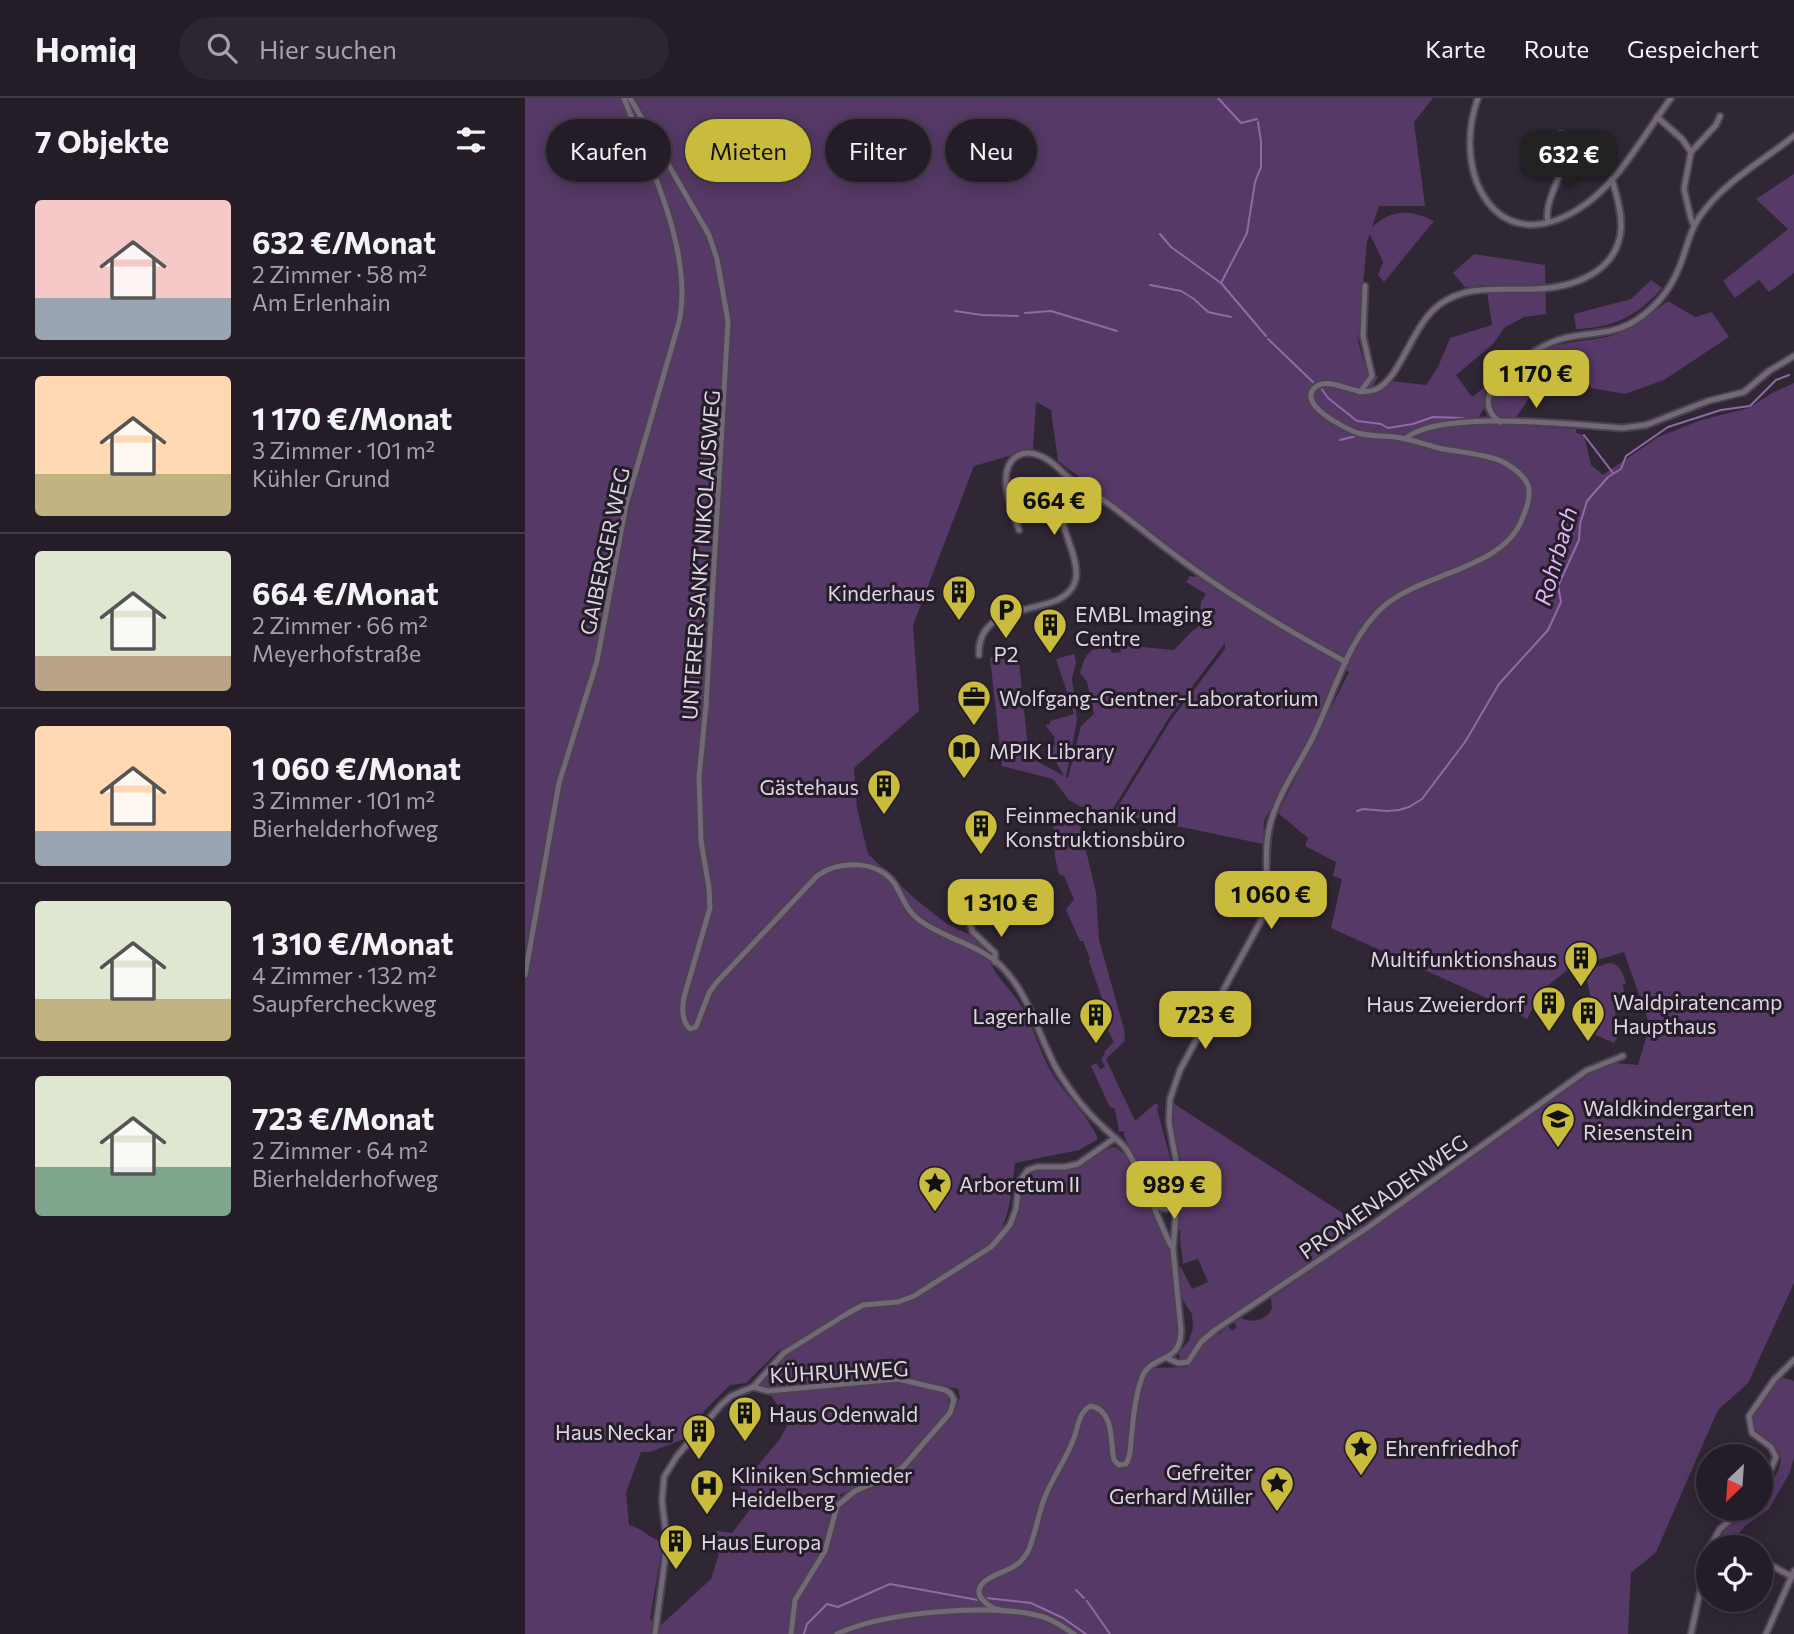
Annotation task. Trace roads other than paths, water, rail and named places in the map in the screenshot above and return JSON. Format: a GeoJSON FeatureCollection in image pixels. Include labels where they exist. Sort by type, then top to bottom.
{"type":"FeatureCollection","features":[{"type":"Feature","properties":{"kind":"street","name":"GAIBERGER WEG"},"geometry":{"type":"LineString","coordinates":[[525,975],[559,783],[597,661],[626,505],[683,302],[683,271],[675,238],[624,98]]}},
{"type":"Feature","properties":{"kind":"street","name":"UNTERER SANKT NIKOLAUSWEG"},"geometry":{"type":"LineString","coordinates":[[630,98],[709,235],[717,259],[728,321],[706,706],[699,776],[701,841],[710,908],[683,1001],[684,1019],[690,1029],[697,1026],[709,993],[729,969],[810,882],[822,872],[837,866],[858,865],[884,874],[894,883],[910,911],[918,919],[976,948],[995,961]]}},
{"type":"Feature","properties":{"kind":"street"},"geometry":{"type":"LineString","coordinates":[[1478,98],[1473,114],[1470,143],[1472,171],[1481,194],[1495,210],[1511,220],[1532,224],[1548,222],[1584,206],[1604,190],[1671,98]]}},
{"type":"Feature","properties":{"kind":"street"},"geometry":{"type":"LineString","coordinates":[[1657,117],[1682,139],[1691,152]]}},
{"type":"Feature","properties":{"kind":"street"},"geometry":{"type":"LineString","coordinates":[[1694,225],[1684,189],[1691,152],[1720,118]]}},
{"type":"Feature","properties":{"kind":"street"},"geometry":{"type":"LineString","coordinates":[[1476,422],[1487,407],[1488,394],[1492,388],[1531,354],[1560,340],[1618,329],[1656,305],[1676,278],[1694,225],[1728,185],[1794,136]]}},
{"type":"Feature","properties":{"kind":"street"},"geometry":{"type":"LineString","coordinates":[[1548,222],[1547,212],[1564,160]]}},
{"type":"Feature","properties":{"kind":"street"},"geometry":{"type":"LineString","coordinates":[[1000,1610],[984,1602],[980,1587],[1017,1564],[1027,1553],[1044,1499],[1073,1441],[1083,1412],[1091,1406],[1100,1410],[1112,1434],[1114,1461],[1124,1465],[1129,1457],[1143,1376],[1149,1368],[1167,1358],[1176,1349],[1181,1334],[1173,1249],[1179,1168],[1169,1116],[1173,1087],[1262,921],[1266,907],[1272,817],[1321,720],[1346,662],[1373,618],[1391,600],[1412,588],[1478,560],[1508,541],[1520,525],[1529,499],[1529,488],[1524,479],[1499,460],[1405,439],[1353,431],[1318,410],[1311,398],[1314,390],[1324,384],[1360,392],[1374,391],[1385,383],[1422,322],[1437,306],[1449,299],[1481,288],[1531,290],[1562,286],[1589,277],[1601,268],[1613,252],[1621,228],[1612,179]]}},
{"type":"Feature","properties":{"kind":"street"},"geometry":{"type":"LineString","coordinates":[[1360,392],[1372,376],[1363,336],[1365,286]]}},
{"type":"Feature","properties":{"kind":"street"},"geometry":{"type":"LineString","coordinates":[[1405,439],[1420,429],[1476,422],[1622,428],[1641,426],[1707,401],[1744,392],[1769,371],[1794,356]]}},
{"type":"Feature","properties":{"kind":"street"},"geometry":{"type":"LineString","coordinates":[[1487,407],[1500,422]]}},
{"type":"Feature","properties":{"kind":"street"},"geometry":{"type":"LineString","coordinates":[[1019,530],[1006,483],[1007,469],[1013,459],[1024,453],[1038,455],[1098,496],[1218,587],[1275,623],[1346,662]]}},
{"type":"Feature","properties":{"kind":"street"},"geometry":{"type":"LineString","coordinates":[[979,655],[982,635],[995,620],[1059,600],[1072,587],[1076,563],[1063,519],[1063,502],[1074,482]]}},
{"type":"Feature","properties":{"kind":"street"},"geometry":{"type":"LineString","coordinates":[[1063,502],[1073,504],[1098,496]]}},
{"type":"Feature","properties":{"kind":"street"},"geometry":{"type":"LineString","coordinates":[[969,922],[972,932],[994,951],[995,961],[1024,996],[1048,1052],[1064,1080],[1090,1114],[1128,1153],[1173,1249]]}},
{"type":"Feature","properties":{"kind":"street","name":"PROMENADENWEG"},"geometry":{"type":"LineString","coordinates":[[1167,1358],[1178,1363],[1188,1362],[1200,1344],[1215,1330],[1367,1228],[1586,1070],[1623,1056]]}},
{"type":"Feature","properties":{"kind":"street"},"geometry":{"type":"LineString","coordinates":[[655,1634],[667,1543],[661,1496],[665,1474],[724,1401],[753,1388],[784,1353],[845,1315],[863,1306],[898,1302],[914,1296],[991,1247],[1010,1226],[1016,1209],[1019,1182],[1028,1170],[1078,1164],[1115,1138]]}},
{"type":"Feature","properties":{"kind":"street"},"geometry":{"type":"LineString","coordinates":[[1152,1205],[1166,1209],[1178,1202]]}},
{"type":"Feature","properties":{"kind":"street"},"geometry":{"type":"LineString","coordinates":[[1767,1444],[1752,1433],[1749,1416],[1775,1380],[1794,1360]]}},
{"type":"Feature","properties":{"kind":"street","name":"KÜHRUHWEG"},"geometry":{"type":"LineString","coordinates":[[753,1388],[768,1391],[902,1379],[944,1390],[950,1393],[954,1400],[950,1413],[904,1467],[888,1477],[855,1490],[837,1506],[825,1551],[795,1600],[792,1634]]}},
{"type":"Feature","properties":{"kind":"street"},"geometry":{"type":"LineString","coordinates":[[1717,1535],[1730,1521]]}},
{"type":"Feature","properties":{"kind":"street"},"geometry":{"type":"LineString","coordinates":[[1766,1634],[1793,1575],[1773,1566]]}},
{"type":"Feature","properties":{"kind":"street"},"geometry":{"type":"LineString","coordinates":[[837,1634],[859,1625],[894,1617],[1000,1610],[1043,1617],[1074,1634]]}},
{"type":"Feature","properties":{"kind":"street"},"geometry":{"type":"LineString","coordinates":[[1691,1634],[1696,1610]]}},
{"type":"Feature","properties":{"kind":"waterway"},"geometry":{"type":"LineString","coordinates":[[1218,98],[1241,123],[1257,119]]}},
{"type":"Feature","properties":{"kind":"waterway"},"geometry":{"type":"LineString","coordinates":[[1221,283],[1247,233],[1255,182],[1261,167],[1258,122]]}},
{"type":"Feature","properties":{"kind":"waterway"},"geometry":{"type":"LineString","coordinates":[[1160,234],[1171,247],[1221,283],[1266,336]]}},
{"type":"Feature","properties":{"kind":"waterway"},"geometry":{"type":"LineString","coordinates":[[1150,285],[1181,291],[1208,312],[1231,317]]}},
{"type":"Feature","properties":{"kind":"waterway"},"geometry":{"type":"LineString","coordinates":[[955,311],[1018,316]]}},
{"type":"Feature","properties":{"kind":"waterway"},"geometry":{"type":"LineString","coordinates":[[1025,313],[1051,311],[1117,331]]}},
{"type":"Feature","properties":{"kind":"waterway"},"geometry":{"type":"LineString","coordinates":[[1268,339],[1315,384]]}},
{"type":"Feature","properties":{"kind":"waterway","name":"Rohrbach"},"geometry":{"type":"LineString","coordinates":[[1357,811],[1399,810],[1422,799],[1465,742],[1499,684],[1548,630],[1561,602],[1558,586],[1579,540],[1580,524],[1587,501],[1608,477],[1621,469],[1626,456],[1668,427],[1721,410],[1750,406],[1776,380],[1789,375]]}},
{"type":"Feature","properties":{"kind":"waterway"},"geometry":{"type":"LineString","coordinates":[[1321,388],[1328,398],[1357,421],[1381,424],[1388,428],[1433,417],[1464,418]]}},
{"type":"Feature","properties":{"kind":"waterway"},"geometry":{"type":"LineString","coordinates":[[1584,435],[1613,473]]}},
{"type":"Feature","properties":{"kind":"waterway"},"geometry":{"type":"LineString","coordinates":[[1340,440],[1356,436]]}},
{"type":"Feature","properties":{"kind":"waterway"},"geometry":{"type":"LineString","coordinates":[[804,1634],[807,1624],[827,1604],[838,1607],[890,1584],[978,1600]]}},
{"type":"Feature","properties":{"kind":"waterway"},"geometry":{"type":"LineString","coordinates":[[1076,1590],[1084,1598]]}},
{"type":"Feature","properties":{"kind":"waterway"},"geometry":{"type":"LineString","coordinates":[[986,1598],[1031,1603],[1063,1618],[1086,1634]]}},
{"type":"Feature","properties":{"kind":"waterway"},"geometry":{"type":"LineString","coordinates":[[1087,1601],[1110,1634]]}},
{"type":"Feature","properties":{"kind":"place","name":"Kinderhaus"},"geometry":{"type":"Point","coordinates":[959,622]}},
{"type":"Feature","properties":{"kind":"place","name":"P2"},"geometry":{"type":"Point","coordinates":[1006,640]}},
{"type":"Feature","properties":{"kind":"place","name":"EMBL Imaging Centre"},"geometry":{"type":"Point","coordinates":[1050,655]}},
{"type":"Feature","properties":{"kind":"place","name":"Wolfgang-Gentner-Laboratorium"},"geometry":{"type":"Point","coordinates":[974,727]}},
{"type":"Feature","properties":{"kind":"place","name":"MPIK Library"},"geometry":{"type":"Point","coordinates":[964,780]}},
{"type":"Feature","properties":{"kind":"place","name":"Gästehaus"},"geometry":{"type":"Point","coordinates":[884,816]}},
{"type":"Feature","properties":{"kind":"place","name":"Feinmechanik und Konstruktionsbüro"},"geometry":{"type":"Point","coordinates":[981,856]}},
{"type":"Feature","properties":{"kind":"place","name":"Multifunktionshaus"},"geometry":{"type":"Point","coordinates":[1581,988]}},
{"type":"Feature","properties":{"kind":"place","name":"Haus Zweierdorf"},"geometry":{"type":"Point","coordinates":[1549,1033]}},
{"type":"Feature","properties":{"kind":"place","name":"Waldpiratencamp Haupthaus"},"geometry":{"type":"Point","coordinates":[1588,1043]}},
{"type":"Feature","properties":{"kind":"place","name":"Lagerhalle"},"geometry":{"type":"Point","coordinates":[1096,1045]}},
{"type":"Feature","properties":{"kind":"place","name":"Waldkindergarten Riesenstein"},"geometry":{"type":"Point","coordinates":[1558,1149]}},
{"type":"Feature","properties":{"kind":"place","name":"Arboretum II"},"geometry":{"type":"Point","coordinates":[935,1213]}},
{"type":"Feature","properties":{"kind":"place","name":"Haus Odenwald"},"geometry":{"type":"Point","coordinates":[745,1443]}},
{"type":"Feature","properties":{"kind":"place","name":"Haus Neckar"},"geometry":{"type":"Point","coordinates":[699,1461]}},
{"type":"Feature","properties":{"kind":"place","name":"Ehrenfriedhof"},"geometry":{"type":"Point","coordinates":[1361,1477]}},
{"type":"Feature","properties":{"kind":"place","name":"Gefreiter Gerhard Müller"},"geometry":{"type":"Point","coordinates":[1277,1513]}},
{"type":"Feature","properties":{"kind":"place","name":"Kliniken Schmieder Heidelberg"},"geometry":{"type":"Point","coordinates":[707,1516]}},
{"type":"Feature","properties":{"kind":"place","name":"Haus Europa"},"geometry":{"type":"Point","coordinates":[676,1571]}}]}
